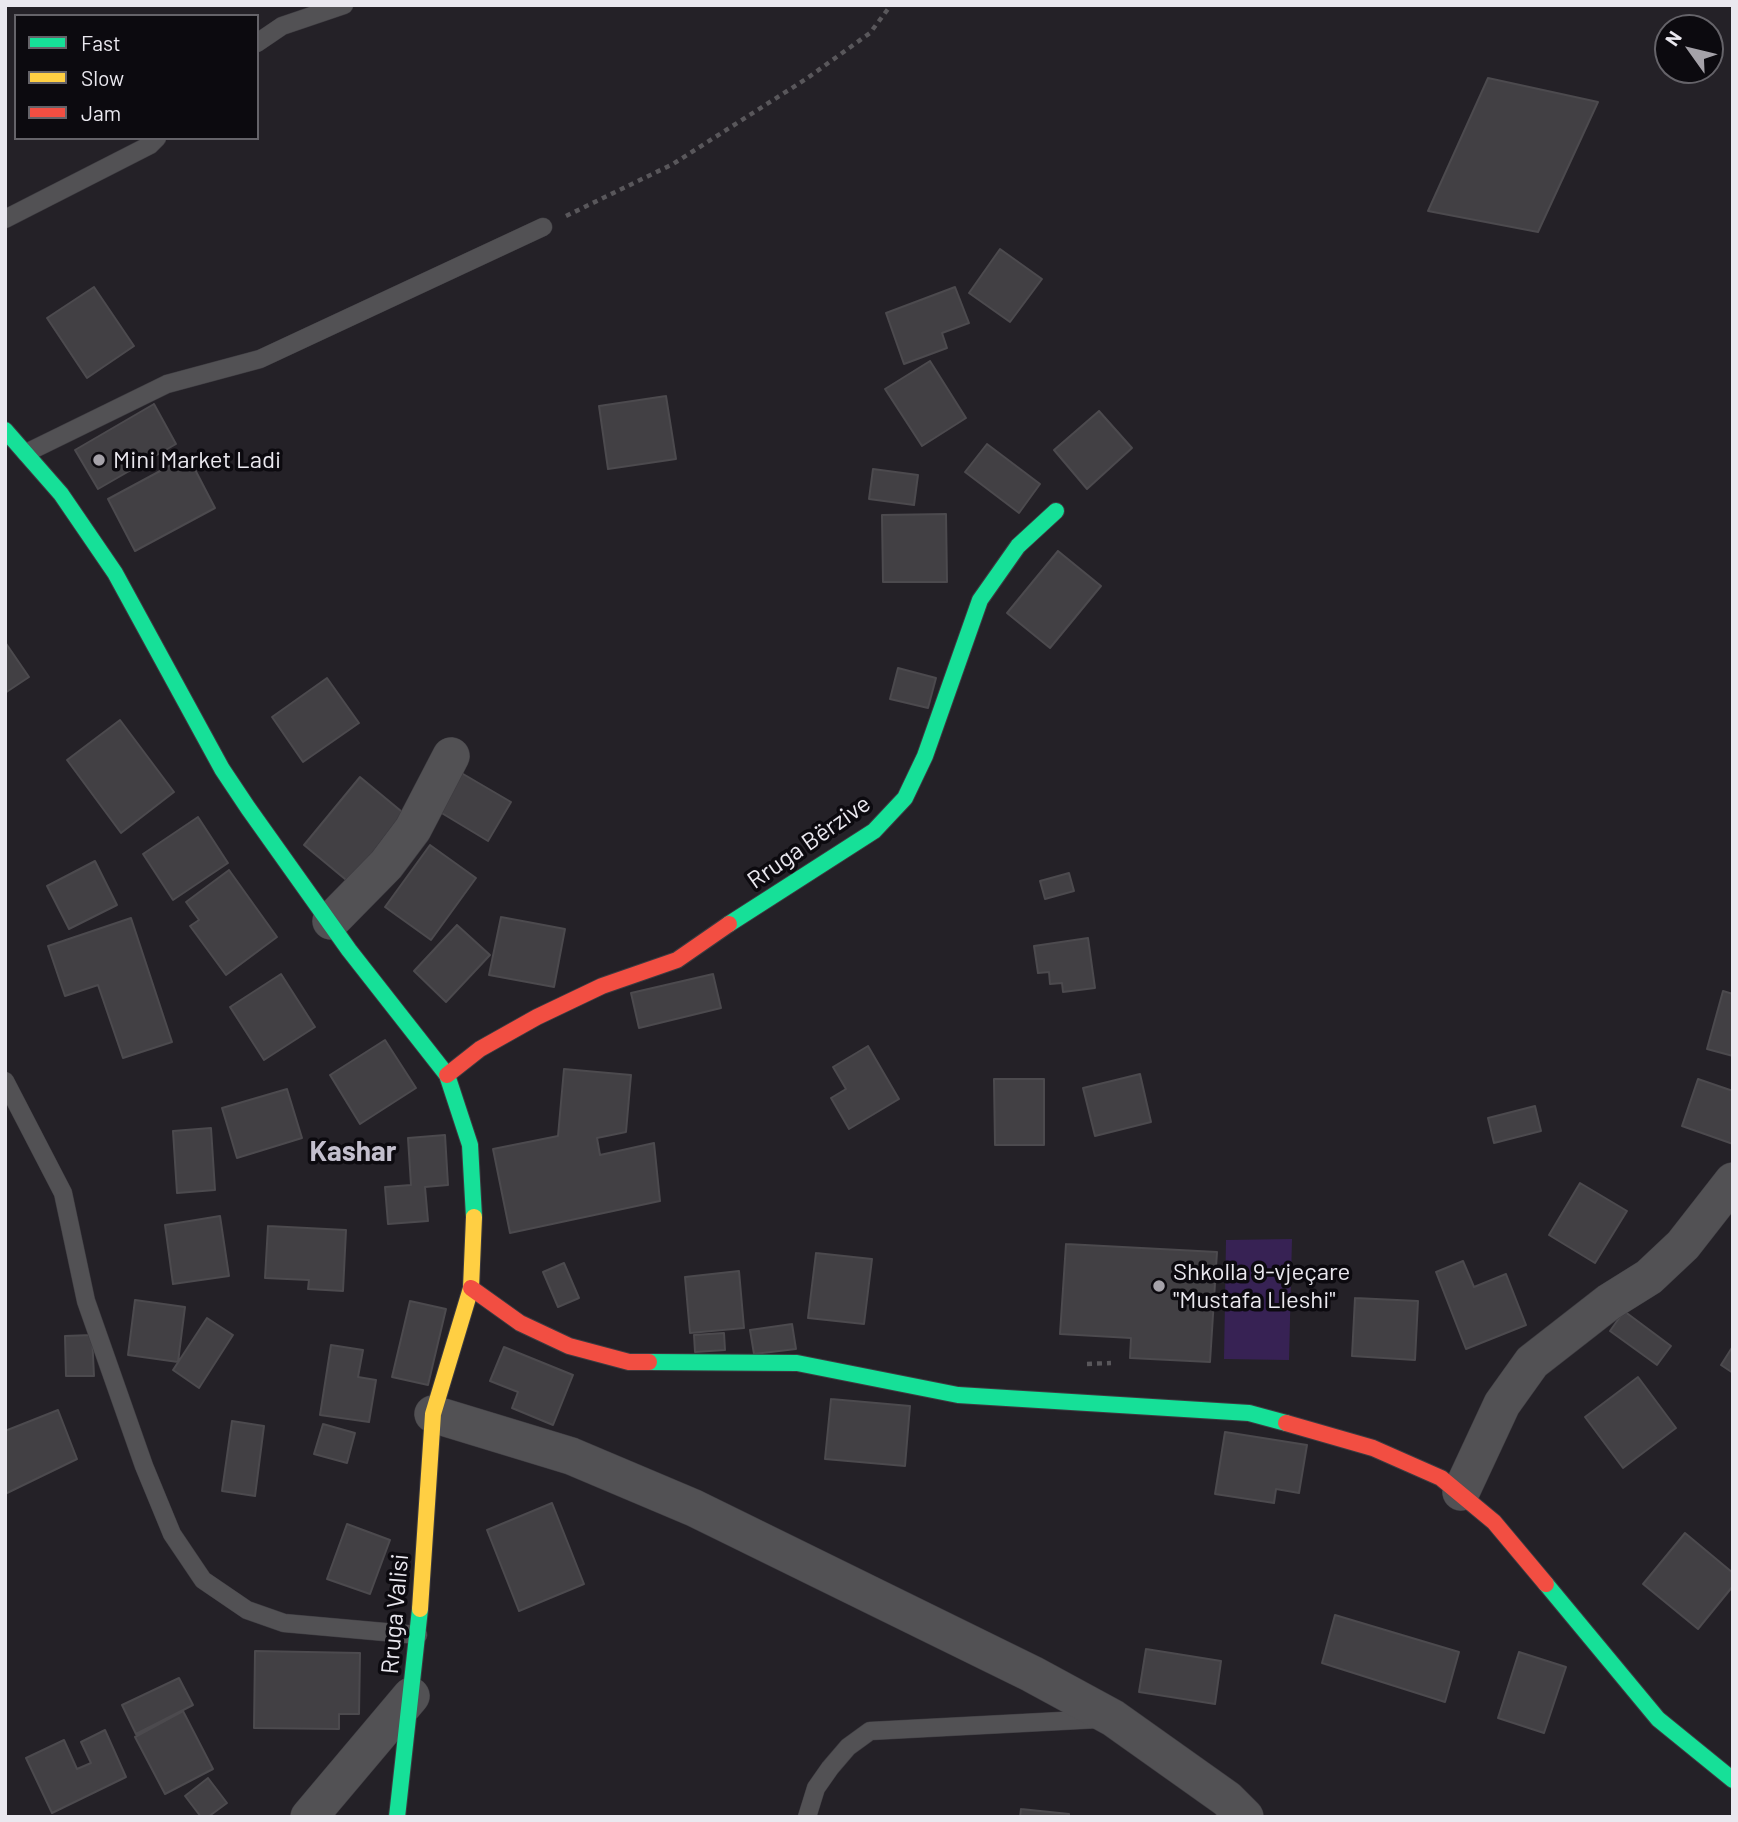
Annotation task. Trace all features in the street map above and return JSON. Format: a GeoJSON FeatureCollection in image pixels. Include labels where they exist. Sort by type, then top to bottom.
{"type":"FeatureCollection","features":[{"type":"Feature","properties":{"kind":"street","name":"Rruga Valisi"},"geometry":{"type":"LineString","coordinates":[[5,430],[61,494],[115,573],[222,769],[349,950],[447,1075],[470,1145],[475,1231],[471,1288],[433,1414],[418,1634],[397,1817]]}},
{"type":"Feature","properties":{"kind":"street","name":"Rruga Bërzive"},"geometry":{"type":"LineString","coordinates":[[447,1075],[480,1049],[537,1017],[602,986],[677,960],[793,880],[874,831],[905,798],[925,756],[980,600],[1018,546],[1056,511]]}},
{"type":"Feature","properties":{"kind":"street"},"geometry":{"type":"LineString","coordinates":[[331,921],[386,865],[413,829],[451,756]]}},
{"type":"Feature","properties":{"kind":"street"},"geometry":{"type":"LineString","coordinates":[[1461,1492],[1502,1404],[1532,1362],[1649,1277],[1683,1245],[1733,1181]]}},
{"type":"Feature","properties":{"kind":"street"},"geometry":{"type":"LineString","coordinates":[[471,1288],[532,1329],[569,1346],[629,1362],[797,1363],[958,1395],[1249,1413],[1373,1448],[1441,1478],[1494,1522],[1658,1719],[1733,1780]]}},
{"type":"Feature","properties":{"kind":"street"},"geometry":{"type":"LineString","coordinates":[[433,1414],[571,1456],[694,1508],[1032,1674],[1113,1718],[1227,1800],[1245,1817]]}},
{"type":"Feature","properties":{"kind":"street"},"geometry":{"type":"LineString","coordinates":[[309,1817],[411,1696]]}},
{"type":"Feature","properties":{"kind":"lane"},"geometry":{"type":"LineString","coordinates":[[259,42],[282,26],[344,5]]}},
{"type":"Feature","properties":{"kind":"lane"},"geometry":{"type":"LineString","coordinates":[[5,219],[155,140]]}},
{"type":"Feature","properties":{"kind":"lane"},"geometry":{"type":"LineString","coordinates":[[26,453],[167,384],[260,359],[543,227]]}},
{"type":"Feature","properties":{"kind":"lane"},"geometry":{"type":"LineString","coordinates":[[5,1081],[63,1193],[86,1301],[144,1466],[172,1534],[203,1580],[247,1611],[284,1623],[418,1634]]}},
{"type":"Feature","properties":{"kind":"lane"},"geometry":{"type":"LineString","coordinates":[[807,1817],[816,1788],[830,1768],[848,1748],[870,1731],[1113,1718]]}},
{"type":"Feature","properties":{"kind":"path"},"geometry":{"type":"LineString","coordinates":[[543,227],[673,164],[806,79],[870,33],[891,5]]}},
{"type":"Feature","properties":{"kind":"shaded area"},"geometry":{"type":"Polygon","coordinates":[[[1292,1239],[1289,1360],[1224,1359],[1226,1240],[1292,1239]]]}},
{"type":"Feature","properties":{"kind":"building"},"geometry":{"type":"Polygon","coordinates":[[[1488,78],[1598,102],[1538,232],[1428,211],[1488,78]]]}},
{"type":"Feature","properties":{"kind":"building"},"geometry":{"type":"Polygon","coordinates":[[[1000,249],[1042,279],[1010,322],[969,293],[1000,249]]]}},
{"type":"Feature","properties":{"kind":"building"},"geometry":{"type":"Polygon","coordinates":[[[94,287],[134,346],[87,378],[47,318],[94,287]]]}},
{"type":"Feature","properties":{"kind":"building"},"geometry":{"type":"Polygon","coordinates":[[[955,287],[969,323],[942,333],[947,348],[904,364],[886,313],[955,287]]]}},
{"type":"Feature","properties":{"kind":"building"},"geometry":{"type":"Polygon","coordinates":[[[930,361],[966,418],[922,446],[885,389],[930,361]]]}},
{"type":"Feature","properties":{"kind":"building"},"geometry":{"type":"Polygon","coordinates":[[[666,396],[676,459],[608,469],[599,406],[666,396]]]}},
{"type":"Feature","properties":{"kind":"building"},"geometry":{"type":"Polygon","coordinates":[[[154,404],[176,444],[98,489],[75,450],[154,404]]]}},
{"type":"Feature","properties":{"kind":"building"},"geometry":{"type":"Polygon","coordinates":[[[1099,411],[1132,448],[1087,489],[1054,450],[1099,411]]]}},
{"type":"Feature","properties":{"kind":"building"},"geometry":{"type":"Polygon","coordinates":[[[987,444],[1040,484],[1019,513],[965,472],[987,444]]]}},
{"type":"Feature","properties":{"kind":"building"},"geometry":{"type":"Polygon","coordinates":[[[188,456],[215,508],[135,551],[108,499],[188,456]]]}},
{"type":"Feature","properties":{"kind":"building"},"geometry":{"type":"Polygon","coordinates":[[[873,469],[918,475],[914,505],[869,499],[873,469]]]}},
{"type":"Feature","properties":{"kind":"building"},"geometry":{"type":"Polygon","coordinates":[[[946,514],[947,582],[883,582],[882,515],[946,514]]]}},
{"type":"Feature","properties":{"kind":"building"},"geometry":{"type":"Polygon","coordinates":[[[1058,551],[1101,586],[1050,648],[1007,613],[1058,551]]]}},
{"type":"Feature","properties":{"kind":"building"},"geometry":{"type":"Polygon","coordinates":[[[5,642],[29,677],[5,693],[5,642]]]}},
{"type":"Feature","properties":{"kind":"building"},"geometry":{"type":"Polygon","coordinates":[[[898,668],[936,678],[928,708],[890,699],[898,668]]]}},
{"type":"Feature","properties":{"kind":"building"},"geometry":{"type":"Polygon","coordinates":[[[327,678],[359,723],[303,762],[272,717],[327,678]]]}},
{"type":"Feature","properties":{"kind":"building"},"geometry":{"type":"Polygon","coordinates":[[[120,720],[174,792],[121,833],[67,760],[120,720]]]}},
{"type":"Feature","properties":{"kind":"building"},"geometry":{"type":"Polygon","coordinates":[[[458,771],[511,802],[488,841],[435,809],[458,771]]]}},
{"type":"Feature","properties":{"kind":"building"},"geometry":{"type":"Polygon","coordinates":[[[360,777],[413,821],[357,889],[304,845],[360,777]]]}},
{"type":"Feature","properties":{"kind":"building"},"geometry":{"type":"Polygon","coordinates":[[[198,817],[228,863],[173,900],[143,854],[198,817]]]}},
{"type":"Feature","properties":{"kind":"building"},"geometry":{"type":"Polygon","coordinates":[[[430,845],[476,878],[431,940],[385,907],[430,845]]]}},
{"type":"Feature","properties":{"kind":"building"},"geometry":{"type":"Polygon","coordinates":[[[95,861],[117,905],[69,929],[47,886],[95,861]]]}},
{"type":"Feature","properties":{"kind":"building"},"geometry":{"type":"Polygon","coordinates":[[[229,870],[277,937],[226,975],[190,926],[199,920],[186,902],[229,870]]]}},
{"type":"Feature","properties":{"kind":"building"},"geometry":{"type":"Polygon","coordinates":[[[1069,873],[1074,891],[1045,899],[1040,881],[1069,873]]]}},
{"type":"Feature","properties":{"kind":"building"},"geometry":{"type":"Polygon","coordinates":[[[501,917],[565,929],[554,987],[489,975],[501,917]]]}},
{"type":"Feature","properties":{"kind":"building"},"geometry":{"type":"Polygon","coordinates":[[[131,918],[172,1042],[123,1058],[98,985],[65,996],[48,946],[131,918]]]}},
{"type":"Feature","properties":{"kind":"building"},"geometry":{"type":"Polygon","coordinates":[[[457,925],[490,955],[446,1002],[414,971],[457,925]]]}},
{"type":"Feature","properties":{"kind":"building"},"geometry":{"type":"Polygon","coordinates":[[[1088,938],[1095,988],[1063,992],[1062,983],[1050,984],[1049,972],[1038,973],[1034,946],[1088,938]]]}},
{"type":"Feature","properties":{"kind":"building"},"geometry":{"type":"Polygon","coordinates":[[[281,974],[315,1027],[264,1060],[230,1007],[281,974]]]}},
{"type":"Feature","properties":{"kind":"building"},"geometry":{"type":"Polygon","coordinates":[[[713,974],[721,1008],[639,1028],[631,993],[713,974]]]}},
{"type":"Feature","properties":{"kind":"building"},"geometry":{"type":"Polygon","coordinates":[[[1723,991],[1733,994],[1733,1056],[1707,1049],[1723,991]]]}},
{"type":"Feature","properties":{"kind":"building"},"geometry":{"type":"Polygon","coordinates":[[[385,1040],[416,1088],[360,1124],[330,1075],[385,1040]]]}},
{"type":"Feature","properties":{"kind":"building"},"geometry":{"type":"Polygon","coordinates":[[[868,1046],[899,1099],[849,1129],[831,1098],[846,1089],[833,1067],[868,1046]]]}},
{"type":"Feature","properties":{"kind":"building"},"geometry":{"type":"Polygon","coordinates":[[[564,1069],[631,1075],[626,1132],[597,1138],[600,1155],[654,1143],[660,1201],[510,1233],[493,1149],[558,1136],[564,1069]]]}},
{"type":"Feature","properties":{"kind":"building"},"geometry":{"type":"Polygon","coordinates":[[[1140,1074],[1151,1122],[1095,1136],[1083,1088],[1140,1074]]]}},
{"type":"Feature","properties":{"kind":"building"},"geometry":{"type":"Polygon","coordinates":[[[994,1079],[1044,1079],[1044,1145],[995,1145],[994,1079]]]}},
{"type":"Feature","properties":{"kind":"building"},"geometry":{"type":"Polygon","coordinates":[[[1698,1079],[1733,1091],[1733,1144],[1682,1126],[1698,1079]]]}},
{"type":"Feature","properties":{"kind":"building"},"geometry":{"type":"Polygon","coordinates":[[[287,1089],[302,1138],[237,1158],[222,1108],[287,1089]]]}},
{"type":"Feature","properties":{"kind":"building"},"geometry":{"type":"Polygon","coordinates":[[[1535,1106],[1541,1131],[1494,1143],[1488,1118],[1535,1106]]]}},
{"type":"Feature","properties":{"kind":"building"},"geometry":{"type":"Polygon","coordinates":[[[211,1128],[215,1190],[177,1193],[173,1131],[211,1128]]]}},
{"type":"Feature","properties":{"kind":"building"},"geometry":{"type":"Polygon","coordinates":[[[445,1135],[448,1185],[425,1187],[428,1221],[388,1224],[385,1187],[411,1185],[408,1138],[445,1135]]]}},
{"type":"Feature","properties":{"kind":"building"},"geometry":{"type":"Polygon","coordinates":[[[1580,1183],[1627,1211],[1595,1263],[1549,1235],[1580,1183]]]}},
{"type":"Feature","properties":{"kind":"building"},"geometry":{"type":"Polygon","coordinates":[[[220,1216],[229,1276],[173,1284],[165,1225],[220,1216]]]}},
{"type":"Feature","properties":{"kind":"building"},"geometry":{"type":"Polygon","coordinates":[[[268,1226],[346,1230],[343,1291],[308,1289],[309,1280],[265,1278],[268,1226]]]}},
{"type":"Feature","properties":{"kind":"building"},"geometry":{"type":"Polygon","coordinates":[[[1066,1244],[1217,1252],[1210,1362],[1130,1358],[1131,1338],[1060,1334],[1066,1244]]]}},
{"type":"Feature","properties":{"kind":"building"},"geometry":{"type":"Polygon","coordinates":[[[816,1253],[872,1259],[864,1324],[808,1318],[816,1253]]]}},
{"type":"Feature","properties":{"kind":"building"},"geometry":{"type":"Polygon","coordinates":[[[1463,1261],[1474,1287],[1506,1274],[1526,1325],[1466,1349],[1436,1272],[1463,1261]]]}},
{"type":"Feature","properties":{"kind":"building"},"geometry":{"type":"Polygon","coordinates":[[[564,1263],[579,1298],[558,1307],[543,1272],[564,1263]]]}},
{"type":"Feature","properties":{"kind":"building"},"geometry":{"type":"Polygon","coordinates":[[[739,1271],[744,1328],[690,1333],[685,1277],[739,1271]]]}},
{"type":"Feature","properties":{"kind":"building"},"geometry":{"type":"Polygon","coordinates":[[[1355,1298],[1418,1301],[1415,1360],[1352,1356],[1355,1298]]]}},
{"type":"Feature","properties":{"kind":"building"},"geometry":{"type":"Polygon","coordinates":[[[135,1300],[185,1307],[178,1362],[128,1355],[135,1300]]]}},
{"type":"Feature","properties":{"kind":"building"},"geometry":{"type":"Polygon","coordinates":[[[410,1301],[446,1309],[428,1385],[392,1377],[410,1301]]]}},
{"type":"Feature","properties":{"kind":"building"},"geometry":{"type":"Polygon","coordinates":[[[1624,1311],[1671,1346],[1657,1365],[1610,1331],[1624,1311]]]}},
{"type":"Feature","properties":{"kind":"building"},"geometry":{"type":"Polygon","coordinates":[[[207,1318],[233,1335],[199,1388],[173,1370],[207,1318]]]}},
{"type":"Feature","properties":{"kind":"building"},"geometry":{"type":"Polygon","coordinates":[[[792,1324],[796,1349],[754,1354],[750,1330],[792,1324]]]}},
{"type":"Feature","properties":{"kind":"building"},"geometry":{"type":"Polygon","coordinates":[[[724,1333],[725,1350],[695,1352],[694,1335],[724,1333]]]}},
{"type":"Feature","properties":{"kind":"building"},"geometry":{"type":"Polygon","coordinates":[[[92,1335],[94,1376],[66,1376],[65,1336],[92,1335]]]}},
{"type":"Feature","properties":{"kind":"building"},"geometry":{"type":"Polygon","coordinates":[[[331,1345],[363,1350],[358,1377],[376,1380],[369,1422],[320,1415],[331,1345]]]}},
{"type":"Feature","properties":{"kind":"building"},"geometry":{"type":"Polygon","coordinates":[[[1733,1346],[1733,1373],[1721,1365],[1733,1346]]]}},
{"type":"Feature","properties":{"kind":"building"},"geometry":{"type":"Polygon","coordinates":[[[504,1347],[573,1375],[553,1425],[512,1408],[518,1392],[490,1381],[504,1347]]]}},
{"type":"Feature","properties":{"kind":"building"},"geometry":{"type":"Polygon","coordinates":[[[1638,1377],[1676,1428],[1623,1468],[1585,1417],[1638,1377]]]}},
{"type":"Feature","properties":{"kind":"building"},"geometry":{"type":"Polygon","coordinates":[[[831,1399],[910,1406],[905,1466],[825,1459],[831,1399]]]}},
{"type":"Feature","properties":{"kind":"building"},"geometry":{"type":"Polygon","coordinates":[[[58,1410],[77,1459],[5,1494],[5,1431],[58,1410]]]}},
{"type":"Feature","properties":{"kind":"building"},"geometry":{"type":"Polygon","coordinates":[[[232,1421],[264,1426],[255,1496],[222,1491],[232,1421]]]}},
{"type":"Feature","properties":{"kind":"building"},"geometry":{"type":"Polygon","coordinates":[[[323,1424],[355,1433],[347,1463],[314,1454],[323,1424]]]}},
{"type":"Feature","properties":{"kind":"building"},"geometry":{"type":"Polygon","coordinates":[[[1225,1432],[1307,1445],[1299,1493],[1276,1489],[1274,1503],[1215,1494],[1225,1432]]]}},
{"type":"Feature","properties":{"kind":"building"},"geometry":{"type":"Polygon","coordinates":[[[552,1503],[584,1584],[519,1611],[487,1530],[552,1503]]]}},
{"type":"Feature","properties":{"kind":"building"},"geometry":{"type":"Polygon","coordinates":[[[347,1524],[390,1540],[370,1594],[327,1579],[347,1524]]]}},
{"type":"Feature","properties":{"kind":"building"},"geometry":{"type":"Polygon","coordinates":[[[1685,1533],[1733,1573],[1733,1586],[1698,1629],[1643,1584],[1685,1533]]]}},
{"type":"Feature","properties":{"kind":"building"},"geometry":{"type":"Polygon","coordinates":[[[1335,1615],[1459,1652],[1445,1702],[1322,1663],[1335,1615]]]}},
{"type":"Feature","properties":{"kind":"building"},"geometry":{"type":"Polygon","coordinates":[[[1146,1649],[1221,1661],[1215,1704],[1139,1692],[1146,1649]]]}},
{"type":"Feature","properties":{"kind":"building"},"geometry":{"type":"Polygon","coordinates":[[[255,1651],[360,1653],[359,1714],[339,1714],[339,1729],[254,1728],[255,1651]]]}},
{"type":"Feature","properties":{"kind":"building"},"geometry":{"type":"Polygon","coordinates":[[[1519,1652],[1566,1667],[1544,1733],[1498,1718],[1519,1652]]]}},
{"type":"Feature","properties":{"kind":"building"},"geometry":{"type":"Polygon","coordinates":[[[179,1678],[193,1705],[136,1734],[122,1705],[179,1678]]]}},
{"type":"Feature","properties":{"kind":"building"},"geometry":{"type":"Polygon","coordinates":[[[183,1711],[213,1769],[165,1794],[135,1737],[183,1711]]]}},
{"type":"Feature","properties":{"kind":"building"},"geometry":{"type":"Polygon","coordinates":[[[105,1730],[126,1777],[52,1813],[26,1758],[64,1740],[77,1769],[91,1763],[81,1742],[105,1730]]]}},
{"type":"Feature","properties":{"kind":"building"},"geometry":{"type":"Polygon","coordinates":[[[208,1778],[227,1803],[208,1817],[201,1817],[185,1796],[208,1778]]]}},
{"type":"Feature","properties":{"kind":"building"},"geometry":{"type":"Polygon","coordinates":[[[1021,1809],[1069,1814],[1069,1817],[1020,1817],[1021,1809]]]}},
{"type":"Feature","properties":{"kind":"traffic: fast"},"geometry":{"type":"LineString","coordinates":[[5,430],[61,494],[115,573],[222,769],[248,808],[349,950],[447,1075],[470,1145],[474,1217]]}},
{"type":"Feature","properties":{"kind":"traffic: fast"},"geometry":{"type":"LineString","coordinates":[[729,924],[874,831],[905,798],[925,756],[980,600],[1018,546],[1056,511]]}},
{"type":"Feature","properties":{"kind":"traffic: fast"},"geometry":{"type":"LineString","coordinates":[[649,1362],[797,1363],[958,1395],[1249,1413],[1286,1423]]}},
{"type":"Feature","properties":{"kind":"traffic: fast"},"geometry":{"type":"LineString","coordinates":[[1546,1584],[1658,1719],[1733,1780]]}},
{"type":"Feature","properties":{"kind":"traffic: fast"},"geometry":{"type":"LineString","coordinates":[[397,1817],[420,1609]]}},
{"type":"Feature","properties":{"kind":"traffic: slow"},"geometry":{"type":"LineString","coordinates":[[420,1609],[433,1414],[471,1288],[474,1217]]}},
{"type":"Feature","properties":{"kind":"traffic: jam"},"geometry":{"type":"LineString","coordinates":[[447,1075],[480,1049],[537,1017],[602,986],[677,960],[729,924]]}},
{"type":"Feature","properties":{"kind":"traffic: jam"},"geometry":{"type":"LineString","coordinates":[[471,1288],[520,1323],[569,1346],[629,1362],[649,1362]]}},
{"type":"Feature","properties":{"kind":"traffic: jam"},"geometry":{"type":"LineString","coordinates":[[1286,1423],[1373,1448],[1441,1478],[1494,1522],[1546,1584]]}},
{"type":"Feature","properties":{"kind":"place","name":"Mini Market Ladi"},"geometry":{"type":"Point","coordinates":[99,460]}},
{"type":"Feature","properties":{"kind":"place","name":"Shkolla 9-vjeçare \"Mustafa Lleshi\""},"geometry":{"type":"Point","coordinates":[1159,1286]}},
{"type":"Feature","properties":{"kind":"district","name":"Kashar"},"geometry":{"type":"Point","coordinates":[353,1152]}}]}
